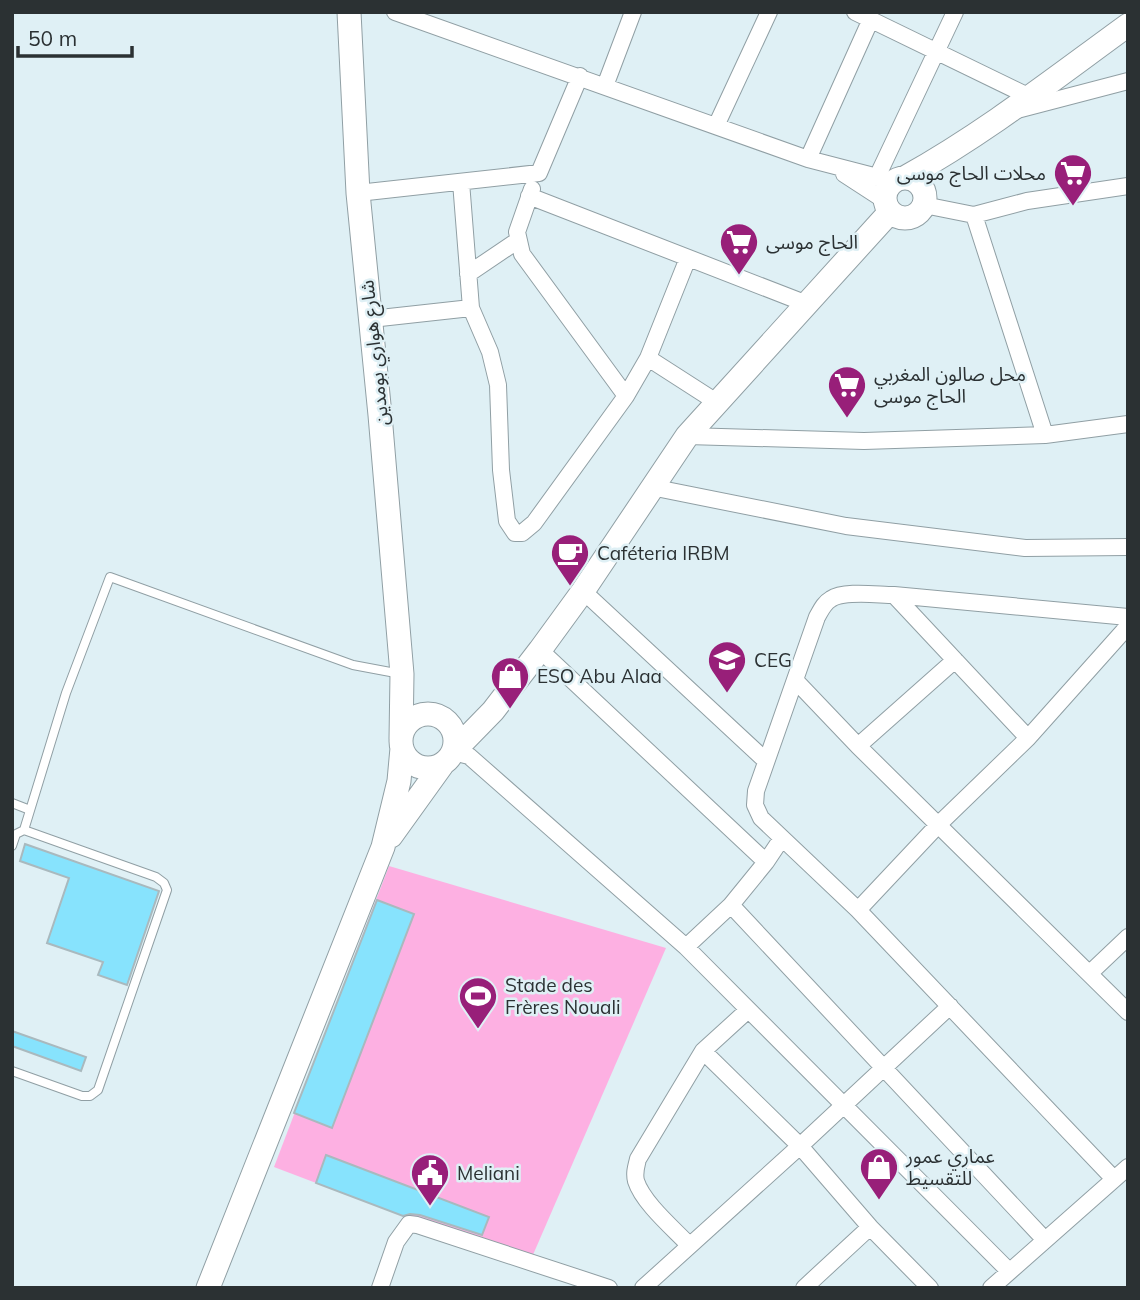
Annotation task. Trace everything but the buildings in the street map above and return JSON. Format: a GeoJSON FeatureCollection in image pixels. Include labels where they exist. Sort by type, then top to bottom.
{"type":"FeatureCollection","features":[{"type":"Feature","properties":{"kind":"street","name":"شارع هواري بومدين"},"geometry":{"type":"LineString","coordinates":[[349,12],[358,193],[402,684],[399,781],[383,847]]}},
{"type":"Feature","properties":{"kind":"street"},"geometry":{"type":"LineString","coordinates":[[396,12],[890,189],[919,183],[924,199]]}},
{"type":"Feature","properties":{"kind":"street"},"geometry":{"type":"LineString","coordinates":[[605,86],[633,12]]}},
{"type":"Feature","properties":{"kind":"street"},"geometry":{"type":"LineString","coordinates":[[716,126],[769,12]]}},
{"type":"Feature","properties":{"kind":"street"},"geometry":{"type":"LineString","coordinates":[[208,1288],[383,847],[448,759],[493,711],[540,650],[687,436],[807,304],[890,189],[936,51],[954,12]]}},
{"type":"Feature","properties":{"kind":"street"},"geometry":{"type":"LineString","coordinates":[[808,159],[863,16],[1030,97]]}},
{"type":"Feature","properties":{"kind":"street"},"geometry":{"type":"LineString","coordinates":[[890,189],[1011,112],[1128,25]]}},
{"type":"Feature","properties":{"kind":"street"},"geometry":{"type":"LineString","coordinates":[[580,76],[529,196],[517,232],[517,241],[522,254],[626,396]]}},
{"type":"Feature","properties":{"kind":"street"},"geometry":{"type":"LineString","coordinates":[[1011,112],[1128,81]]}},
{"type":"Feature","properties":{"kind":"street"},"geometry":{"type":"LineString","coordinates":[[890,189],[896,216],[909,218],[920,211],[924,199],[957,148]]}},
{"type":"Feature","properties":{"kind":"street"},"geometry":{"type":"LineString","coordinates":[[833,167],[890,189]]}},
{"type":"Feature","properties":{"kind":"street"},"geometry":{"type":"LineString","coordinates":[[358,193],[539,173]]}},
{"type":"Feature","properties":{"kind":"street"},"geometry":{"type":"LineString","coordinates":[[461,182],[471,308],[490,352],[498,386],[501,470],[507,521],[515,533],[522,533],[534,523],[626,396],[648,358],[688,258]]}},
{"type":"Feature","properties":{"kind":"street"},"geometry":{"type":"LineString","coordinates":[[924,199],[974,215],[1027,201],[1128,186]]}},
{"type":"Feature","properties":{"kind":"street"},"geometry":{"type":"LineString","coordinates":[[529,196],[807,304]]}},
{"type":"Feature","properties":{"kind":"street"},"geometry":{"type":"LineString","coordinates":[[974,215],[1045,435]]}},
{"type":"Feature","properties":{"kind":"street"},"geometry":{"type":"LineString","coordinates":[[468,274],[517,241]]}},
{"type":"Feature","properties":{"kind":"street"},"geometry":{"type":"LineString","coordinates":[[371,319],[471,308]]}},
{"type":"Feature","properties":{"kind":"street"},"geometry":{"type":"LineString","coordinates":[[648,358],[718,402]]}},
{"type":"Feature","properties":{"kind":"street"},"geometry":{"type":"LineString","coordinates":[[687,436],[864,441],[1045,435],[1128,424]]}},
{"type":"Feature","properties":{"kind":"street"},"geometry":{"type":"LineString","coordinates":[[651,487],[846,526],[1025,548],[1128,547]]}},
{"type":"Feature","properties":{"kind":"street"},"geometry":{"type":"LineString","coordinates":[[583,591],[766,761]]}},
{"type":"Feature","properties":{"kind":"street"},"geometry":{"type":"LineString","coordinates":[[1114,1179],[858,910],[761,818],[754,805],[766,761],[817,617],[830,599],[845,595],[894,596],[1128,617]]}},
{"type":"Feature","properties":{"kind":"street"},"geometry":{"type":"LineString","coordinates":[[894,596],[1028,738]]}},
{"type":"Feature","properties":{"kind":"street"},"geometry":{"type":"LineString","coordinates":[[858,910],[939,825],[1028,738],[1128,625]]}},
{"type":"Feature","properties":{"kind":"street"},"geometry":{"type":"LineString","coordinates":[[540,650],[766,862]]}},
{"type":"Feature","properties":{"kind":"street"},"geometry":{"type":"LineString","coordinates":[[858,747],[955,660]]}},
{"type":"Feature","properties":{"kind":"street"},"geometry":{"type":"LineString","coordinates":[[795,680],[858,747],[1128,1012]]}},
{"type":"Feature","properties":{"kind":"street"},"geometry":{"type":"LineString","coordinates":[[402,684],[412,707],[433,715],[467,720],[493,711]]}},
{"type":"Feature","properties":{"kind":"street"},"geometry":{"type":"LineString","coordinates":[[448,759],[455,735],[452,727],[433,715],[412,719],[407,725],[402,743],[405,756],[418,767],[435,768],[448,759],[469,756],[686,947],[1009,1271]]}},
{"type":"Feature","properties":{"kind":"street"},"geometry":{"type":"LineString","coordinates":[[686,947],[731,905],[782,838]]}},
{"type":"Feature","properties":{"kind":"street"},"geometry":{"type":"LineString","coordinates":[[731,905],[1045,1240]]}},
{"type":"Feature","properties":{"kind":"street"},"geometry":{"type":"LineString","coordinates":[[1090,973],[1128,937]]}},
{"type":"Feature","properties":{"kind":"street"},"geometry":{"type":"LineString","coordinates":[[643,1288],[950,1006]]}},
{"type":"Feature","properties":{"kind":"street"},"geometry":{"type":"LineString","coordinates":[[689,1245],[651,1204],[637,1183],[635,1171],[638,1159],[703,1051],[748,1010]]}},
{"type":"Feature","properties":{"kind":"street"},"geometry":{"type":"LineString","coordinates":[[703,1051],[800,1146],[870,1227],[930,1288]]}},
{"type":"Feature","properties":{"kind":"street"},"geometry":{"type":"LineString","coordinates":[[991,1288],[1128,1167]]}},
{"type":"Feature","properties":{"kind":"street"},"geometry":{"type":"LineString","coordinates":[[380,1288],[396,1242],[409,1224],[609,1288]]}},
{"type":"Feature","properties":{"kind":"street"},"geometry":{"type":"LineString","coordinates":[[804,1288],[870,1227]]}},
{"type":"Feature","properties":{"kind":"lane"},"geometry":{"type":"LineString","coordinates":[[24,830],[66,693],[110,577],[402,684]]}},
{"type":"Feature","properties":{"kind":"lane"},"geometry":{"type":"LineString","coordinates":[[12,803],[30,810]]}},
{"type":"Feature","properties":{"kind":"lane"},"geometry":{"type":"LineString","coordinates":[[12,846],[16,834],[24,830],[156,877],[164,883],[167,890],[98,1090],[90,1096],[82,1096],[12,1071]]}},
{"type":"Feature","properties":{"kind":"shaded area","name":"Stade des Frères Nouali"},"geometry":{"type":"Polygon","coordinates":[[[389,866],[666,948],[529,1264],[274,1167],[389,866]]]}},
{"type":"Feature","properties":{"kind":"place","name":"محلات الحاج موسى"},"geometry":{"type":"Point","coordinates":[1073,207]}},
{"type":"Feature","properties":{"kind":"place","name":"الحاج موسى"},"geometry":{"type":"Point","coordinates":[739,276]}},
{"type":"Feature","properties":{"kind":"place","name":"محل صالون المغربي الحاج موسى"},"geometry":{"type":"Point","coordinates":[847,419]}},
{"type":"Feature","properties":{"kind":"place","name":"Caféteria IRBM"},"geometry":{"type":"Point","coordinates":[570,587]}},
{"type":"Feature","properties":{"kind":"place","name":"CEG"},"geometry":{"type":"Point","coordinates":[727,694]}},
{"type":"Feature","properties":{"kind":"place","name":"ESO Abu Alaa"},"geometry":{"type":"Point","coordinates":[510,710]}},
{"type":"Feature","properties":{"kind":"place","name":"Stade des Frères Nouali"},"geometry":{"type":"Point","coordinates":[478,1030]}},
{"type":"Feature","properties":{"kind":"place","name":"عماري عمور للتقسيط"},"geometry":{"type":"Point","coordinates":[879,1201]}},
{"type":"Feature","properties":{"kind":"place","name":"Meliani"},"geometry":{"type":"Point","coordinates":[430,1207]}}]}
